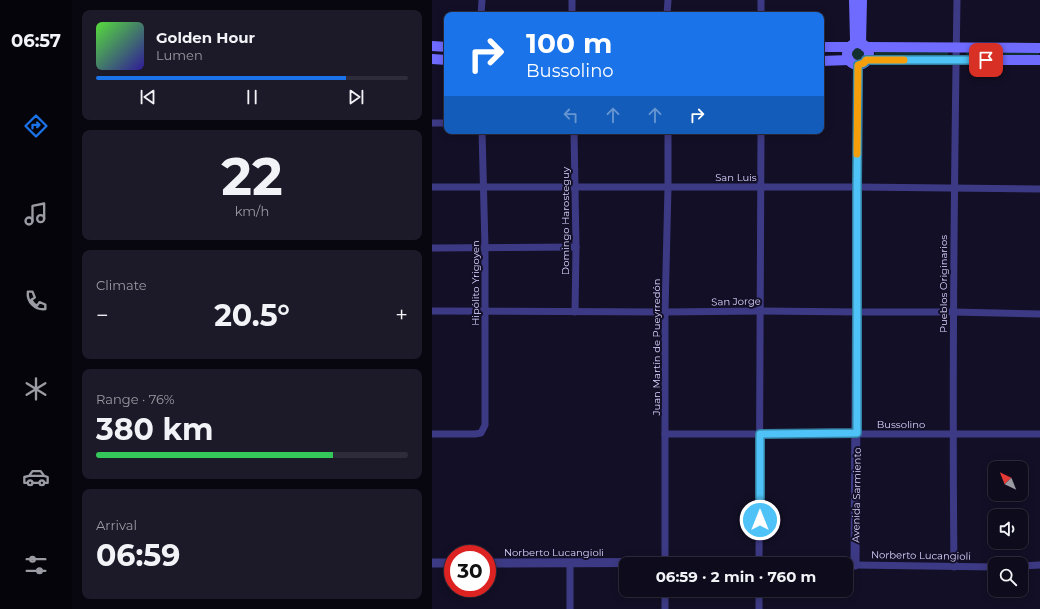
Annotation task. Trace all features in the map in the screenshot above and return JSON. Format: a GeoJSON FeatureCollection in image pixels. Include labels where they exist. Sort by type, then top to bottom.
{"type":"FeatureCollection","features":[{"type":"Feature","properties":{"kind":"main road"},"geometry":{"type":"LineString","coordinates":[[854,0],[858,45],[868,54],[858,62]]}},
{"type":"Feature","properties":{"kind":"main road"},"geometry":{"type":"LineString","coordinates":[[858,45],[862,0]]}},
{"type":"Feature","properties":{"kind":"main road"},"geometry":{"type":"LineString","coordinates":[[858,45],[847,52],[858,62]]}},
{"type":"Feature","properties":{"kind":"main road"},"geometry":{"type":"LineString","coordinates":[[824,47],[858,45],[956,48],[1040,48]]}},
{"type":"Feature","properties":{"kind":"main road"},"geometry":{"type":"LineString","coordinates":[[432,46],[444,47]]}},
{"type":"Feature","properties":{"kind":"main road"},"geometry":{"type":"LineString","coordinates":[[432,59],[444,60]]}},
{"type":"Feature","properties":{"kind":"main road"},"geometry":{"type":"LineString","coordinates":[[824,61],[1040,60]]}},
{"type":"Feature","properties":{"kind":"street"},"geometry":{"type":"LineString","coordinates":[[482,0],[482,12]]}},
{"type":"Feature","properties":{"kind":"street"},"geometry":{"type":"LineString","coordinates":[[572,0],[572,12]]}},
{"type":"Feature","properties":{"kind":"street"},"geometry":{"type":"LineString","coordinates":[[667,12],[668,0]]}},
{"type":"Feature","properties":{"kind":"street"},"geometry":{"type":"LineString","coordinates":[[761,0],[761,12]]}},
{"type":"Feature","properties":{"kind":"street","name":"Pueblos Originarios"},"geometry":{"type":"LineString","coordinates":[[954,567],[953,189],[957,0]]}},
{"type":"Feature","properties":{"kind":"street","name":"Avenida Sarmiento"},"geometry":{"type":"LineString","coordinates":[[851,557],[857,433],[858,62]]}},
{"type":"Feature","properties":{"kind":"street"},"geometry":{"type":"LineString","coordinates":[[432,124],[444,124]]}},
{"type":"Feature","properties":{"kind":"street","name":"Hipólito Yrigoyen"},"geometry":{"type":"LineString","coordinates":[[432,434],[475,434],[480,433],[485,425],[485,247],[482,134]]}},
{"type":"Feature","properties":{"kind":"street","name":"Domingo Harosteguy"},"geometry":{"type":"LineString","coordinates":[[574,134],[576,187],[575,312]]}},
{"type":"Feature","properties":{"kind":"street","name":"Juan Martín de Pueyrredón"},"geometry":{"type":"LineString","coordinates":[[666,557],[665,312],[668,134]]}},
{"type":"Feature","properties":{"kind":"street"},"geometry":{"type":"LineString","coordinates":[[759,557],[761,134]]}},
{"type":"Feature","properties":{"kind":"street","name":"San Luis"},"geometry":{"type":"LineString","coordinates":[[432,187],[857,187],[1040,189]]}},
{"type":"Feature","properties":{"kind":"street"},"geometry":{"type":"LineString","coordinates":[[432,248],[576,247]]}},
{"type":"Feature","properties":{"kind":"street","name":"San Jorge"},"geometry":{"type":"LineString","coordinates":[[432,311],[761,311],[1040,314]]}},
{"type":"Feature","properties":{"kind":"street","name":"Bussolino"},"geometry":{"type":"LineString","coordinates":[[665,434],[1040,434]]}},
{"type":"Feature","properties":{"kind":"street"},"geometry":{"type":"LineString","coordinates":[[432,563],[444,563]]}},
{"type":"Feature","properties":{"kind":"street","name":"Norberto Lucangioli"},"geometry":{"type":"LineString","coordinates":[[496,563],[619,563]]}},
{"type":"Feature","properties":{"kind":"street"},"geometry":{"type":"LineString","coordinates":[[570,564],[570,609]]}},
{"type":"Feature","properties":{"kind":"street","name":"Norberto Lucangioli"},"geometry":{"type":"LineString","coordinates":[[853,565],[988,566]]}},
{"type":"Feature","properties":{"kind":"street"},"geometry":{"type":"LineString","coordinates":[[1028,566],[1040,565]]}},
{"type":"Feature","properties":{"kind":"street"},"geometry":{"type":"LineString","coordinates":[[666,597],[666,609]]}},
{"type":"Feature","properties":{"kind":"street"},"geometry":{"type":"LineString","coordinates":[[759,597],[759,609]]}},
{"type":"Feature","properties":{"kind":"green space"},"geometry":{"type":"Polygon","coordinates":[[[633,11],[664,11],[664,12],[633,11]]]}},
{"type":"Feature","properties":{"kind":"green space"},"geometry":{"type":"Polygon","coordinates":[[[860,48],[863,49],[863,59],[856,60],[853,59],[852,52],[853,49],[860,48]]]}},
{"type":"Feature","properties":{"kind":"green space"},"geometry":{"type":"Polygon","coordinates":[[[875,50],[948,50],[948,57],[875,56],[875,50]]]}},
{"type":"Feature","properties":{"kind":"green space"},"geometry":{"type":"Polygon","coordinates":[[[966,50],[1039,50],[1039,57],[966,57],[966,50]]]}},
{"type":"Feature","properties":{"kind":"slow traffic"},"geometry":{"type":"LineString","coordinates":[[857,154],[858,65],[864,63],[866,60],[904,60]]}},
{"type":"Feature","properties":{"kind":"route"},"geometry":{"type":"LineString","coordinates":[[760,520],[760,434],[857,433],[858,65],[864,63],[866,60],[986,60]]}}]}
